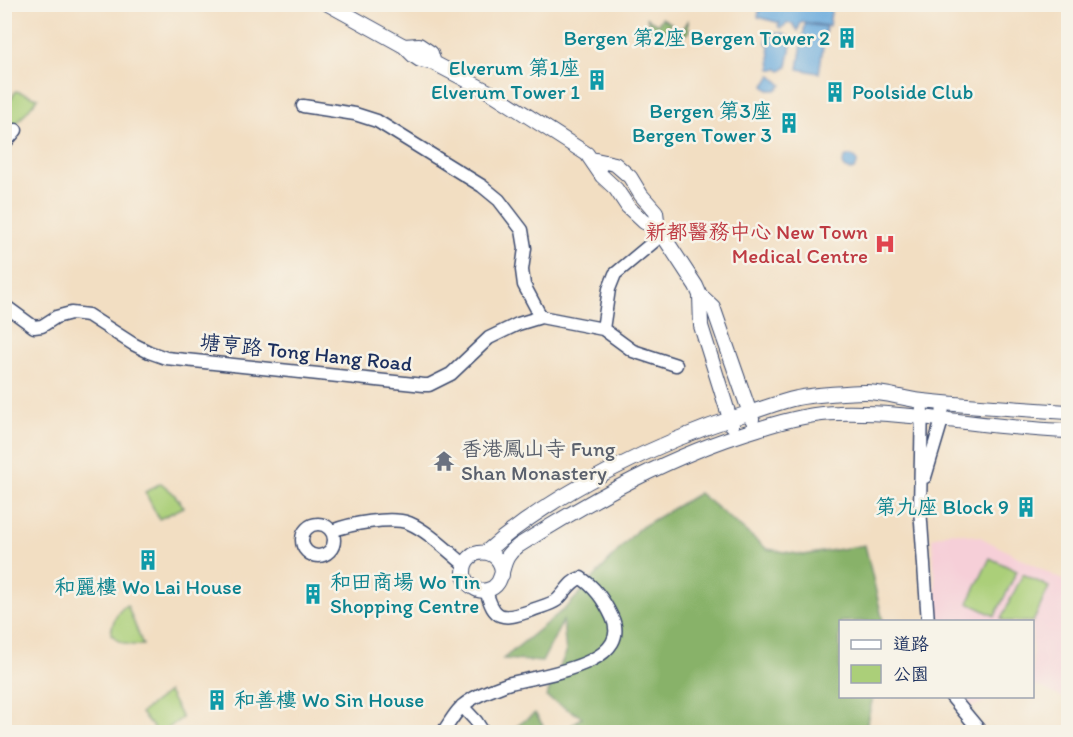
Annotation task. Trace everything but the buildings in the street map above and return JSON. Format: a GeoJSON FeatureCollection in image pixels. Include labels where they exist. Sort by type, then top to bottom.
{"type":"FeatureCollection","features":[{"type":"Feature","properties":{"kind":"street"},"geometry":{"type":"LineString","coordinates":[[328,4],[404,46],[418,45],[431,52],[434,63],[495,95],[591,159],[615,164],[630,177],[641,195],[656,212],[661,231],[700,295],[713,307],[756,429]]}},
{"type":"Feature","properties":{"kind":"street"},"geometry":{"type":"LineString","coordinates":[[303,106],[355,114],[377,121],[482,186],[500,200],[522,230],[525,248],[522,270],[524,285],[541,317]]}},
{"type":"Feature","properties":{"kind":"street"},"geometry":{"type":"LineString","coordinates":[[603,329],[609,289],[615,274],[661,231]]}},
{"type":"Feature","properties":{"kind":"street"},"geometry":{"type":"LineString","coordinates":[[700,295],[701,326],[736,436]]}},
{"type":"Feature","properties":{"kind":"street","name":"塘亨路 Tong Hang Road"},"geometry":{"type":"LineString","coordinates":[[4,305],[34,327],[42,326],[56,317],[71,313],[88,315],[133,344],[166,358],[429,385],[451,374],[489,338],[518,324],[541,317],[603,329],[633,351],[676,365]]}},
{"type":"Feature","properties":{"kind":"street"},"geometry":{"type":"LineString","coordinates":[[1068,412],[922,401],[867,392],[796,398],[730,419],[665,445],[604,474],[534,516],[486,552],[473,555],[465,565],[465,578],[468,583],[479,590],[496,586],[508,556],[518,546],[601,495],[662,465],[736,436],[805,417],[836,413],[880,414],[1011,429],[1068,431]]}},
{"type":"Feature","properties":{"kind":"street"},"geometry":{"type":"LineString","coordinates":[[922,401],[922,540],[928,620]]}},
{"type":"Feature","properties":{"kind":"street"},"geometry":{"type":"LineString","coordinates":[[921,489],[942,420],[943,403]]}},
{"type":"Feature","properties":{"kind":"street"},"geometry":{"type":"LineString","coordinates":[[332,531],[380,521],[409,523],[432,538],[465,565]]}},
{"type":"Feature","properties":{"kind":"street"},"geometry":{"type":"LineString","coordinates":[[486,552],[497,558],[502,575]]}},
{"type":"Feature","properties":{"kind":"street"},"geometry":{"type":"LineString","coordinates":[[443,732],[462,706],[480,695],[508,684],[578,667],[607,649],[614,638],[615,623],[607,606],[590,584],[581,578],[576,579],[554,602],[506,618],[497,615],[491,607],[486,590]]}},
{"type":"Feature","properties":{"kind":"street"},"geometry":{"type":"LineString","coordinates":[[952,698],[981,732]]}},
{"type":"Feature","properties":{"kind":"street"},"geometry":{"type":"LineString","coordinates":[[462,706],[483,732]]}},
{"type":"Feature","properties":{"kind":"shaded area"},"geometry":{"type":"Polygon","coordinates":[[[953,532],[980,537],[1068,583],[1068,689],[1063,698],[1034,684],[1034,620],[938,620],[932,538],[953,532]]]}},
{"type":"Feature","properties":{"kind":"shaded area"},"geometry":{"type":"Polygon","coordinates":[[[965,698],[993,698],[972,707],[965,698]]]}},
{"type":"Feature","properties":{"kind":"green space"},"geometry":{"type":"Polygon","coordinates":[[[647,18],[658,24],[662,18],[681,33],[688,21],[689,32],[683,36],[663,30],[651,31],[647,18]]]}},
{"type":"Feature","properties":{"kind":"green space"},"geometry":{"type":"Polygon","coordinates":[[[16,91],[38,98],[13,128],[5,120],[4,110],[16,91]]]}},
{"type":"Feature","properties":{"kind":"green space"},"geometry":{"type":"Polygon","coordinates":[[[161,483],[184,507],[159,519],[145,492],[161,483]]]}},
{"type":"Feature","properties":{"kind":"green space"},"geometry":{"type":"Polygon","coordinates":[[[699,493],[767,549],[804,555],[865,545],[883,620],[839,620],[839,698],[873,698],[865,732],[563,732],[582,717],[546,697],[566,653],[563,621],[542,662],[503,659],[569,605],[638,529],[699,493]]]}},
{"type":"Feature","properties":{"kind":"green space"},"geometry":{"type":"Polygon","coordinates":[[[990,558],[1017,571],[995,616],[968,603],[990,558]]]}},
{"type":"Feature","properties":{"kind":"green space"},"geometry":{"type":"Polygon","coordinates":[[[1023,574],[1049,587],[1034,620],[1001,619],[1023,574]]]}},
{"type":"Feature","properties":{"kind":"green space"},"geometry":{"type":"Polygon","coordinates":[[[127,605],[143,645],[125,644],[111,634],[116,617],[127,605]]]}},
{"type":"Feature","properties":{"kind":"green space"},"geometry":{"type":"Polygon","coordinates":[[[168,692],[182,718],[162,732],[157,732],[141,713],[168,692]]]}},
{"type":"Feature","properties":{"kind":"green space"},"geometry":{"type":"Polygon","coordinates":[[[535,713],[547,732],[509,732],[535,713]]]}},
{"type":"Feature","properties":{"kind":"water"},"geometry":{"type":"Polygon","coordinates":[[[760,5],[787,9],[787,5],[832,5],[829,26],[803,22],[798,31],[793,24],[788,23],[781,28],[778,26],[780,23],[758,17],[760,5]]]}},
{"type":"Feature","properties":{"kind":"water"},"geometry":{"type":"Polygon","coordinates":[[[805,24],[826,27],[819,73],[798,69],[805,24]]]}},
{"type":"Feature","properties":{"kind":"water"},"geometry":{"type":"Polygon","coordinates":[[[768,32],[784,33],[792,40],[787,67],[781,71],[771,69],[769,46],[766,43],[768,32]]]}},
{"type":"Feature","properties":{"kind":"water"},"geometry":{"type":"Polygon","coordinates":[[[771,75],[782,85],[776,90],[769,90],[764,86],[771,75]]]}},
{"type":"Feature","properties":{"kind":"water"},"geometry":{"type":"Polygon","coordinates":[[[847,156],[853,156],[857,163],[853,170],[847,170],[843,166],[843,160],[847,156]]]}},
{"type":"Feature","properties":{"kind":"place","name":"Bergen 第2座 Bergen Tower 2"},"geometry":{"type":"Point","coordinates":[847,38]}},
{"type":"Feature","properties":{"kind":"place","name":"Elverum 第1座 Elverum Tower 1"},"geometry":{"type":"Point","coordinates":[597,80]}},
{"type":"Feature","properties":{"kind":"place","name":"Poolside Club"},"geometry":{"type":"Point","coordinates":[835,92]}},
{"type":"Feature","properties":{"kind":"place","name":"Bergen 第3座 Bergen Tower 3"},"geometry":{"type":"Point","coordinates":[789,123]}},
{"type":"Feature","properties":{"kind":"place","name":"新都醫務中心 New Town Medical Centre"},"geometry":{"type":"Point","coordinates":[885,244]}},
{"type":"Feature","properties":{"kind":"place","name":"香港鳳山寺 Fung Shan Monastery"},"geometry":{"type":"Point","coordinates":[444,461]}},
{"type":"Feature","properties":{"kind":"place","name":"第九座 Block 9"},"geometry":{"type":"Point","coordinates":[1026,507]}},
{"type":"Feature","properties":{"kind":"place","name":"和麗樓 Wo Lai House"},"geometry":{"type":"Point","coordinates":[148,560]}},
{"type":"Feature","properties":{"kind":"place","name":"和田商場 Wo Tin Shopping Centre"},"geometry":{"type":"Point","coordinates":[313,594]}},
{"type":"Feature","properties":{"kind":"place","name":"和善樓 Wo Sin House"},"geometry":{"type":"Point","coordinates":[217,700]}}]}
